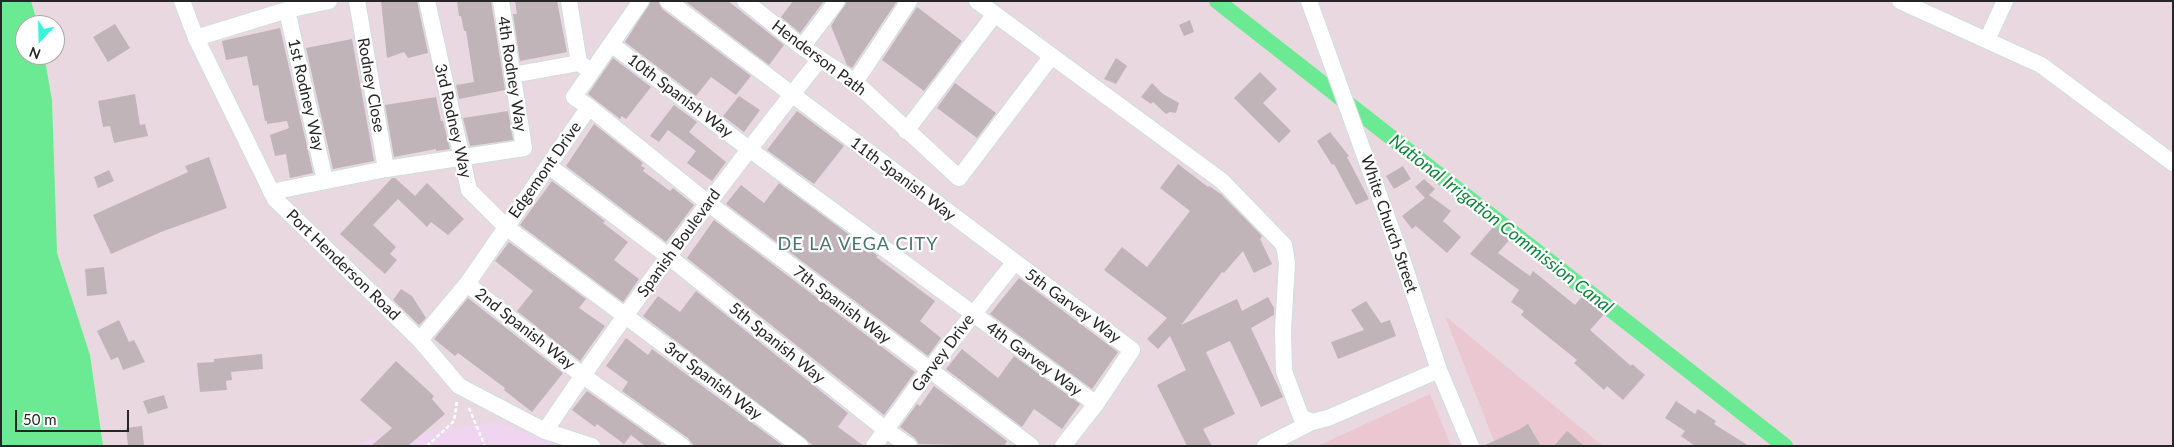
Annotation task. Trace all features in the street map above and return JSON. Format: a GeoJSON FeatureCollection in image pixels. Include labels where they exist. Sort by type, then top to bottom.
{"type":"FeatureCollection","features":[{"type":"Feature","properties":{"kind":"street","name":"Port Henderson Road"},"geometry":{"type":"LineString","coordinates":[[182,1],[196,38],[275,199],[420,340],[459,386],[545,431],[592,446]]}},
{"type":"Feature","properties":{"kind":"street"},"geometry":{"type":"LineString","coordinates":[[196,38],[287,10],[329,1]]}},
{"type":"Feature","properties":{"kind":"street","name":"Rodney Close"},"geometry":{"type":"LineString","coordinates":[[357,1],[386,169]]}},
{"type":"Feature","properties":{"kind":"street","name":"3rd Rodney Way"},"geometry":{"type":"LineString","coordinates":[[427,1],[469,190],[506,227],[627,316]]}},
{"type":"Feature","properties":{"kind":"street","name":"4th Rodney Way"},"geometry":{"type":"LineString","coordinates":[[462,158],[524,148],[501,1]]}},
{"type":"Feature","properties":{"kind":"street"},"geometry":{"type":"LineString","coordinates":[[512,75],[585,67],[570,1]]}},
{"type":"Feature","properties":{"kind":"street","name":"Edgemont Drive"},"geometry":{"type":"LineString","coordinates":[[420,340],[467,284],[589,107],[574,97],[585,67],[611,44],[641,1]]}},
{"type":"Feature","properties":{"kind":"street","name":"11th Spanish Way"},"geometry":{"type":"LineString","coordinates":[[668,1],[1014,263]]}},
{"type":"Feature","properties":{"kind":"street","name":"Henderson Path"},"geometry":{"type":"LineString","coordinates":[[746,1],[802,47],[855,82],[958,178],[1051,57]]}},
{"type":"Feature","properties":{"kind":"street"},"geometry":{"type":"LineString","coordinates":[[802,47],[838,1]]}},
{"type":"Feature","properties":{"kind":"street"},"geometry":{"type":"LineString","coordinates":[[855,82],[909,1]]}},
{"type":"Feature","properties":{"kind":"street"},"geometry":{"type":"LineString","coordinates":[[977,1],[1222,181],[1284,245],[1287,263],[1283,330],[1284,371],[1300,416],[1312,422]]}},
{"type":"Feature","properties":{"kind":"street","name":"White Church Street"},"geometry":{"type":"LineString","coordinates":[[1309,1],[1402,259],[1439,370],[1471,446]]}},
{"type":"Feature","properties":{"kind":"street"},"geometry":{"type":"LineString","coordinates":[[1900,1],[2041,64],[2173,163]]}},
{"type":"Feature","properties":{"kind":"street"},"geometry":{"type":"LineString","coordinates":[[1987,40],[2005,1]]}},
{"type":"Feature","properties":{"kind":"street","name":"1st Rodney Way"},"geometry":{"type":"LineString","coordinates":[[287,10],[325,181]]}},
{"type":"Feature","properties":{"kind":"street"},"geometry":{"type":"LineString","coordinates":[[906,131],[995,14]]}},
{"type":"Feature","properties":{"kind":"street","name":"10th Spanish Way"},"geometry":{"type":"LineString","coordinates":[[611,44],[749,149],[973,314]]}},
{"type":"Feature","properties":{"kind":"street","name":"Spanish Boulevard"},"geometry":{"type":"LineString","coordinates":[[545,431],[582,375],[627,316],[668,256],[820,59]]}},
{"type":"Feature","properties":{"kind":"street","name":"7th Spanish Way"},"geometry":{"type":"LineString","coordinates":[[589,107],[708,203],[1031,446]]}},
{"type":"Feature","properties":{"kind":"street"},"geometry":{"type":"LineString","coordinates":[[271,192],[386,169],[462,158]]}},
{"type":"Feature","properties":{"kind":"street","name":"5th Spanish Way"},"geometry":{"type":"LineString","coordinates":[[549,166],[668,256],[886,430],[909,446]]}},
{"type":"Feature","properties":{"kind":"street","name":"Garvey Drive"},"geometry":{"type":"LineString","coordinates":[[874,446],[929,370],[1014,263]]}},
{"type":"Feature","properties":{"kind":"street","name":"5th Garvey Way"},"geometry":{"type":"LineString","coordinates":[[1014,263],[1132,350],[1096,404]]}},
{"type":"Feature","properties":{"kind":"street","name":"2nd Spanish Way"},"geometry":{"type":"LineString","coordinates":[[467,284],[582,375],[682,446]]}},
{"type":"Feature","properties":{"kind":"street","name":"4th Garvey Way"},"geometry":{"type":"LineString","coordinates":[[973,314],[1096,404]]}},
{"type":"Feature","properties":{"kind":"street","name":"3rd Spanish Way"},"geometry":{"type":"LineString","coordinates":[[627,316],[800,446]]}},
{"type":"Feature","properties":{"kind":"street"},"geometry":{"type":"LineString","coordinates":[[1265,446],[1312,422],[1439,370]]}},
{"type":"Feature","properties":{"kind":"street"},"geometry":{"type":"LineString","coordinates":[[1063,446],[1096,404]]}},
{"type":"Feature","properties":{"kind":"path"},"geometry":{"type":"LineString","coordinates":[[427,446],[454,421],[459,386]]}},
{"type":"Feature","properties":{"kind":"path"},"geometry":{"type":"LineString","coordinates":[[459,386],[485,446]]}},
{"type":"Feature","properties":{"kind":"shaded area"},"geometry":{"type":"Polygon","coordinates":[[[1,1],[31,1],[35,15],[15,15],[15,65],[46,65],[52,100],[57,253],[90,355],[103,446],[1,446],[1,1]]]}},
{"type":"Feature","properties":{"kind":"shaded area"},"geometry":{"type":"Polygon","coordinates":[[[1445,316],[1603,446],[1496,446],[1445,316]]]}},
{"type":"Feature","properties":{"kind":"shaded area"},"geometry":{"type":"Polygon","coordinates":[[[1430,394],[1451,446],[1318,446],[1430,394]]]}},
{"type":"Feature","properties":{"kind":"shaded area"},"geometry":{"type":"Polygon","coordinates":[[[499,422],[560,446],[353,446],[369,439],[499,422]]]}},
{"type":"Feature","properties":{"kind":"building"},"geometry":{"type":"Polygon","coordinates":[[[381,1],[417,1],[428,53],[408,58],[404,52],[387,58],[381,1]]]}},
{"type":"Feature","properties":{"kind":"building"},"geometry":{"type":"Polygon","coordinates":[[[457,1],[491,1],[505,90],[459,99],[456,85],[474,82],[466,31],[464,31],[461,16],[459,16],[457,1]]]}},
{"type":"Feature","properties":{"kind":"building"},"geometry":{"type":"Polygon","coordinates":[[[515,1],[557,1],[567,52],[520,61],[513,14],[517,14],[515,1]]]}},
{"type":"Feature","properties":{"kind":"building"},"geometry":{"type":"Polygon","coordinates":[[[651,1],[658,1],[662,9],[751,76],[736,95],[711,77],[696,96],[625,42],[651,1]]]}},
{"type":"Feature","properties":{"kind":"building"},"geometry":{"type":"Polygon","coordinates":[[[685,1],[728,1],[784,45],[769,65],[685,1]]]}},
{"type":"Feature","properties":{"kind":"building"},"geometry":{"type":"Polygon","coordinates":[[[793,1],[824,1],[800,33],[781,17],[793,1]]]}},
{"type":"Feature","properties":{"kind":"building"},"geometry":{"type":"Polygon","coordinates":[[[847,1],[897,1],[852,68],[847,65],[831,26],[847,1]]]}},
{"type":"Feature","properties":{"kind":"building"},"geometry":{"type":"Polygon","coordinates":[[[917,7],[962,41],[924,91],[882,60],[917,7]]]}},
{"type":"Feature","properties":{"kind":"building"},"geometry":{"type":"Polygon","coordinates":[[[1190,20],[1194,32],[1184,36],[1179,25],[1190,20]]]}},
{"type":"Feature","properties":{"kind":"building"},"geometry":{"type":"Polygon","coordinates":[[[115,24],[130,48],[108,62],[93,37],[115,24]]]}},
{"type":"Feature","properties":{"kind":"building"},"geometry":{"type":"Polygon","coordinates":[[[280,28],[313,173],[290,178],[286,154],[275,156],[270,135],[289,128],[287,121],[267,124],[258,85],[253,86],[247,56],[226,60],[222,41],[280,28]]]}},
{"type":"Feature","properties":{"kind":"building"},"geometry":{"type":"Polygon","coordinates":[[[352,39],[374,161],[333,169],[306,48],[352,39]]]}},
{"type":"Feature","properties":{"kind":"building"},"geometry":{"type":"Polygon","coordinates":[[[613,58],[651,87],[626,119],[622,116],[620,119],[588,94],[613,58]]]}},
{"type":"Feature","properties":{"kind":"building"},"geometry":{"type":"Polygon","coordinates":[[[1116,58],[1127,66],[1116,84],[1104,79],[1116,58]]]}},
{"type":"Feature","properties":{"kind":"building"},"geometry":{"type":"Polygon","coordinates":[[[1260,72],[1277,89],[1263,103],[1291,131],[1279,143],[1234,98],[1260,72]]]}},
{"type":"Feature","properties":{"kind":"building"},"geometry":{"type":"Polygon","coordinates":[[[955,83],[996,113],[977,138],[937,108],[955,83]]]}},
{"type":"Feature","properties":{"kind":"building"},"geometry":{"type":"Polygon","coordinates":[[[1152,83],[1163,94],[1179,103],[1176,113],[1170,112],[1166,114],[1153,102],[1151,104],[1141,97],[1152,83]]]}},
{"type":"Feature","properties":{"kind":"building"},"geometry":{"type":"Polygon","coordinates":[[[135,94],[140,125],[145,124],[148,136],[114,143],[110,126],[103,127],[98,101],[135,94]]]}},
{"type":"Feature","properties":{"kind":"building"},"geometry":{"type":"Polygon","coordinates":[[[739,96],[760,110],[744,132],[723,116],[739,96]]]}},
{"type":"Feature","properties":{"kind":"building"},"geometry":{"type":"Polygon","coordinates":[[[436,97],[450,149],[436,151],[436,149],[394,157],[385,105],[436,97]]]}},
{"type":"Feature","properties":{"kind":"building"},"geometry":{"type":"Polygon","coordinates":[[[674,105],[697,122],[689,132],[726,162],[712,181],[687,163],[696,151],[668,130],[659,142],[650,136],[674,105]]]}},
{"type":"Feature","properties":{"kind":"building"},"geometry":{"type":"Polygon","coordinates":[[[508,111],[513,140],[470,146],[463,118],[508,111]]]}},
{"type":"Feature","properties":{"kind":"building"},"geometry":{"type":"Polygon","coordinates":[[[797,111],[844,146],[814,184],[767,150],[797,111]]]}},
{"type":"Feature","properties":{"kind":"building"},"geometry":{"type":"Polygon","coordinates":[[[594,124],[643,163],[641,166],[645,168],[643,171],[670,191],[673,188],[694,205],[666,242],[566,166],[594,124]]]}},
{"type":"Feature","properties":{"kind":"building"},"geometry":{"type":"Polygon","coordinates":[[[1330,132],[1349,156],[1347,157],[1369,199],[1356,205],[1334,164],[1332,165],[1317,141],[1330,132]]]}},
{"type":"Feature","properties":{"kind":"building"},"geometry":{"type":"Polygon","coordinates":[[[209,157],[227,208],[161,232],[111,254],[93,215],[188,172],[185,166],[209,157]]]}},
{"type":"Feature","properties":{"kind":"building"},"geometry":{"type":"Polygon","coordinates":[[[1178,164],[1208,187],[1221,194],[1262,236],[1260,239],[1272,264],[1254,273],[1243,251],[1224,273],[1222,272],[1181,325],[1237,299],[1242,311],[1268,297],[1274,308],[1274,315],[1251,328],[1283,397],[1261,407],[1230,341],[1206,352],[1235,414],[1203,429],[1212,446],[1187,446],[1157,385],[1186,370],[1170,336],[1158,349],[1147,339],[1167,318],[1104,270],[1122,247],[1147,267],[1190,211],[1160,188],[1178,164]]]}},
{"type":"Feature","properties":{"kind":"building"},"geometry":{"type":"Polygon","coordinates":[[[1403,166],[1411,179],[1394,189],[1386,176],[1403,166]]]}},
{"type":"Feature","properties":{"kind":"building"},"geometry":{"type":"Polygon","coordinates":[[[109,170],[114,181],[98,188],[94,177],[109,170]]]}},
{"type":"Feature","properties":{"kind":"building"},"geometry":{"type":"Polygon","coordinates":[[[392,178],[395,178],[415,196],[427,183],[464,219],[448,235],[431,222],[427,227],[398,199],[373,225],[396,247],[390,254],[397,260],[385,274],[340,234],[392,178]]]}},
{"type":"Feature","properties":{"kind":"building"},"geometry":{"type":"Polygon","coordinates":[[[1424,179],[1435,189],[1429,195],[1451,211],[1443,221],[1461,237],[1447,253],[1416,226],[1412,229],[1402,216],[1425,198],[1415,187],[1424,179]]]}},
{"type":"Feature","properties":{"kind":"building"},"geometry":{"type":"Polygon","coordinates":[[[552,181],[605,221],[603,223],[628,242],[614,260],[639,279],[623,302],[520,225],[552,181]]]}},
{"type":"Feature","properties":{"kind":"building"},"geometry":{"type":"Polygon","coordinates":[[[779,183],[878,256],[876,257],[935,301],[920,321],[941,338],[928,356],[726,204],[741,185],[764,203],[779,183]]]}},
{"type":"Feature","properties":{"kind":"building"},"geometry":{"type":"Polygon","coordinates":[[[714,220],[915,372],[884,415],[687,258],[714,220]]]}},
{"type":"Feature","properties":{"kind":"building"},"geometry":{"type":"Polygon","coordinates":[[[1494,226],[1510,239],[1498,253],[1530,276],[1533,271],[1575,305],[1586,292],[1607,311],[1590,330],[1631,366],[1632,364],[1645,375],[1623,400],[1607,386],[1604,390],[1574,363],[1577,360],[1521,315],[1524,311],[1511,302],[1519,290],[1470,254],[1494,226]]]}},
{"type":"Feature","properties":{"kind":"building"},"geometry":{"type":"Polygon","coordinates":[[[509,242],[586,299],[579,308],[605,326],[580,361],[517,311],[533,291],[495,261],[509,242]]]}},
{"type":"Feature","properties":{"kind":"building"},"geometry":{"type":"Polygon","coordinates":[[[104,267],[107,294],[87,296],[85,269],[104,267]]]}},
{"type":"Feature","properties":{"kind":"building"},"geometry":{"type":"Polygon","coordinates":[[[1019,278],[1118,352],[1092,389],[990,314],[1019,278]]]}},
{"type":"Feature","properties":{"kind":"building"},"geometry":{"type":"Polygon","coordinates":[[[401,289],[412,296],[426,318],[419,325],[393,300],[401,289]]]}},
{"type":"Feature","properties":{"kind":"building"},"geometry":{"type":"Polygon","coordinates":[[[696,291],[848,413],[838,427],[864,446],[814,446],[643,316],[658,296],[680,312],[696,291]]]}},
{"type":"Feature","properties":{"kind":"building"},"geometry":{"type":"Polygon","coordinates":[[[468,298],[563,373],[532,412],[504,390],[505,388],[458,353],[455,356],[434,339],[468,298]]]}},
{"type":"Feature","properties":{"kind":"building"},"geometry":{"type":"Polygon","coordinates":[[[1366,301],[1381,323],[1390,320],[1396,336],[1338,359],[1331,342],[1364,330],[1351,310],[1366,301]]]}},
{"type":"Feature","properties":{"kind":"building"},"geometry":{"type":"Polygon","coordinates":[[[119,320],[129,342],[134,340],[145,362],[123,370],[118,357],[111,360],[97,331],[119,320]]]}},
{"type":"Feature","properties":{"kind":"building"},"geometry":{"type":"Polygon","coordinates":[[[626,338],[648,355],[652,349],[782,445],[694,446],[688,438],[622,391],[628,382],[606,366],[626,338]]]}},
{"type":"Feature","properties":{"kind":"building"},"geometry":{"type":"Polygon","coordinates":[[[962,349],[998,378],[1014,356],[1080,404],[1062,429],[1034,409],[1022,427],[946,369],[962,349]]]}},
{"type":"Feature","properties":{"kind":"building"},"geometry":{"type":"Polygon","coordinates":[[[262,354],[263,369],[231,372],[232,380],[226,381],[227,390],[200,392],[197,363],[214,362],[214,359],[262,354]]]}},
{"type":"Feature","properties":{"kind":"building"},"geometry":{"type":"Polygon","coordinates":[[[396,361],[434,396],[432,399],[445,414],[408,446],[371,446],[392,428],[360,400],[396,361]]]}},
{"type":"Feature","properties":{"kind":"building"},"geometry":{"type":"Polygon","coordinates":[[[934,386],[1007,441],[1004,446],[919,444],[915,438],[900,427],[917,404],[920,406],[934,386]]]}},
{"type":"Feature","properties":{"kind":"building"},"geometry":{"type":"Polygon","coordinates":[[[587,391],[661,443],[660,446],[645,446],[631,435],[624,444],[597,424],[595,427],[572,410],[587,391]]]}},
{"type":"Feature","properties":{"kind":"building"},"geometry":{"type":"Polygon","coordinates":[[[164,395],[168,408],[148,414],[143,401],[164,395]]]}},
{"type":"Feature","properties":{"kind":"building"},"geometry":{"type":"Polygon","coordinates":[[[1676,401],[1695,414],[1698,409],[1716,421],[1714,424],[1749,446],[1695,446],[1681,436],[1685,431],[1665,418],[1676,401]]]}},
{"type":"Feature","properties":{"kind":"building"},"geometry":{"type":"Polygon","coordinates":[[[1528,424],[1541,446],[1483,446],[1520,429],[1528,424]]]}},
{"type":"Feature","properties":{"kind":"building"},"geometry":{"type":"Polygon","coordinates":[[[142,426],[144,446],[128,446],[126,428],[142,426]]]}},
{"type":"Feature","properties":{"kind":"building"},"geometry":{"type":"Polygon","coordinates":[[[1567,431],[1584,446],[1554,446],[1567,431]]]}},
{"type":"Feature","properties":{"kind":"waterway","name":"National Irrigation Commission Canal"},"geometry":{"type":"LineString","coordinates":[[1217,1],[1785,446]]}},
{"type":"Feature","properties":{"kind":"district","name":"DE LA VEGA CITY"},"geometry":{"type":"Point","coordinates":[858,244]}}]}
